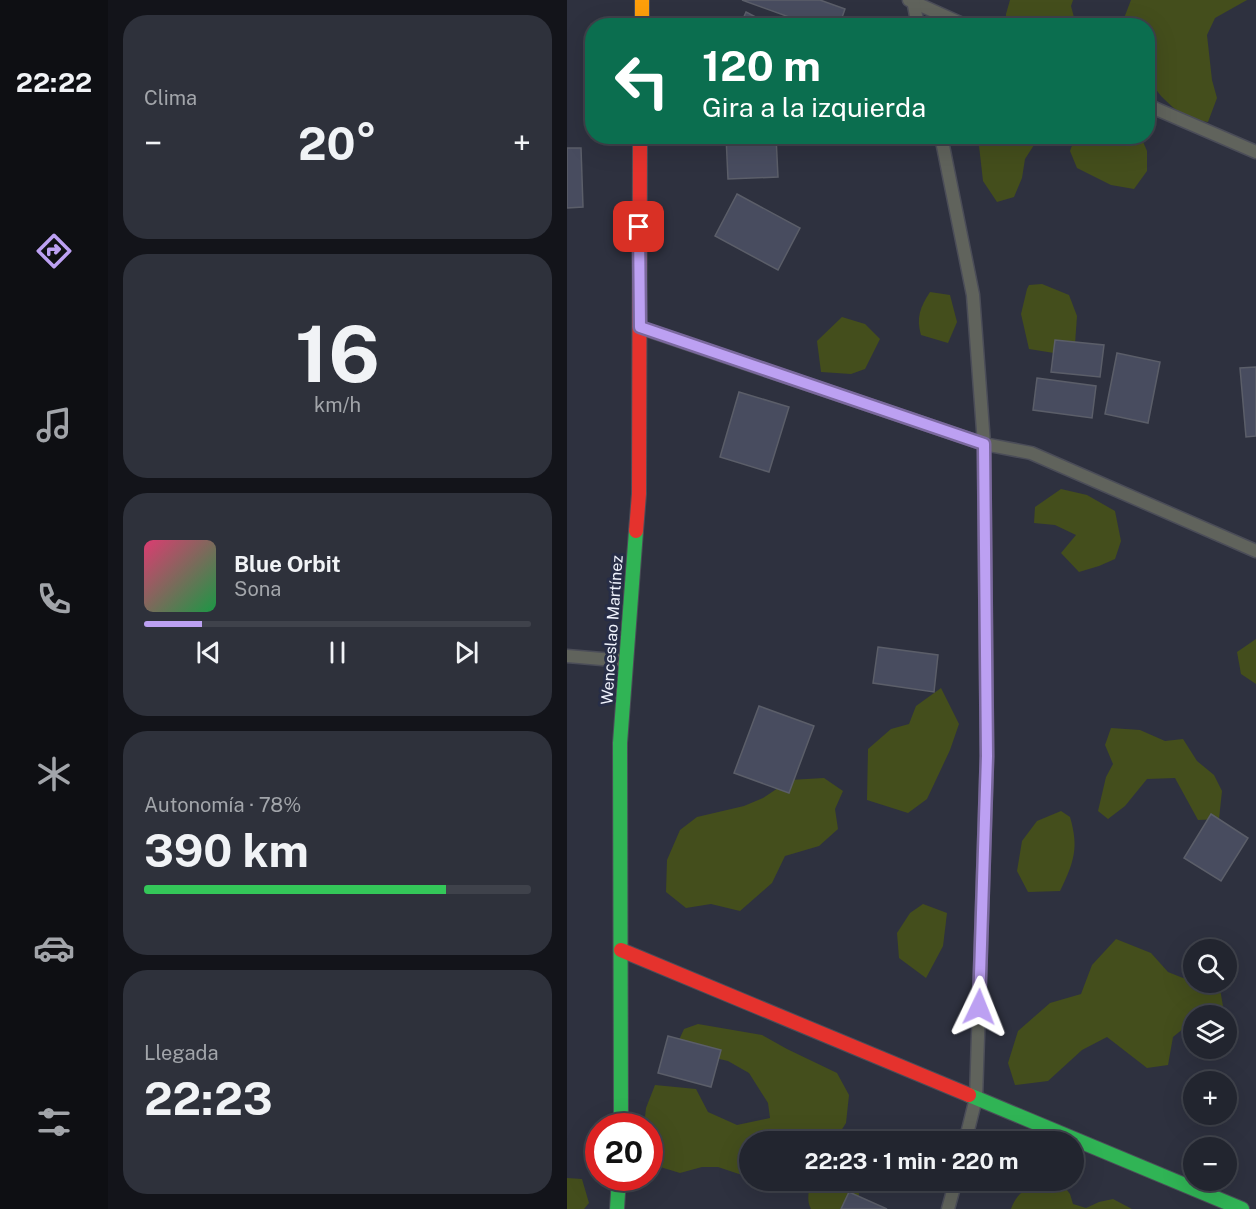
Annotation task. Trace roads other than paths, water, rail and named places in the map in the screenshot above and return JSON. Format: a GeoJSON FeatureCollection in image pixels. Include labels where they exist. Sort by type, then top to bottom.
{"type":"FeatureCollection","features":[{"type":"Feature","properties":{"kind":"main road"},"geometry":{"type":"LineString","coordinates":[[642,0],[642,18]]}},
{"type":"Feature","properties":{"kind":"main road","name":"Wenceslao Martínez"},"geometry":{"type":"LineString","coordinates":[[621,1113],[620,743],[639,494],[640,144]]}},
{"type":"Feature","properties":{"kind":"main road"},"geometry":{"type":"LineString","coordinates":[[621,950],[1242,1209]]}},
{"type":"Feature","properties":{"kind":"main road"},"geometry":{"type":"LineString","coordinates":[[617,1209],[618,1191]]}},
{"type":"Feature","properties":{"kind":"lane"},"geometry":{"type":"LineString","coordinates":[[912,1],[916,18]]}},
{"type":"Feature","properties":{"kind":"lane"},"geometry":{"type":"LineString","coordinates":[[912,1],[949,18]]}},
{"type":"Feature","properties":{"kind":"lane"},"geometry":{"type":"LineString","coordinates":[[1155,108],[1256,152]]}},
{"type":"Feature","properties":{"kind":"lane"},"geometry":{"type":"LineString","coordinates":[[943,144],[973,295],[984,444],[987,756],[977,1098],[968,1131]]}},
{"type":"Feature","properties":{"kind":"lane"},"geometry":{"type":"LineString","coordinates":[[640,327],[984,444],[1031,453],[1256,551]]}},
{"type":"Feature","properties":{"kind":"lane"},"geometry":{"type":"LineString","coordinates":[[567,656],[625,661]]}},
{"type":"Feature","properties":{"kind":"lane"},"geometry":{"type":"LineString","coordinates":[[948,1209],[952,1191]]}}]}
